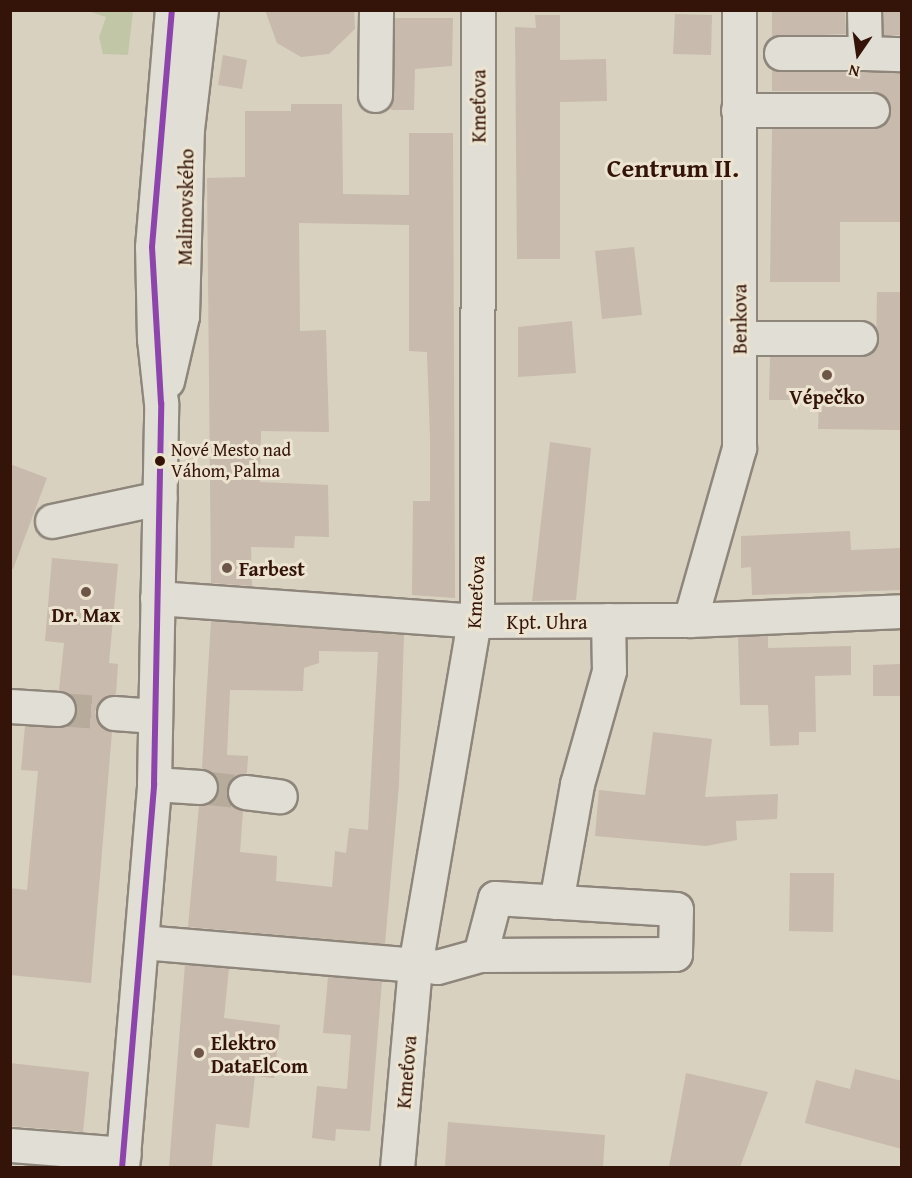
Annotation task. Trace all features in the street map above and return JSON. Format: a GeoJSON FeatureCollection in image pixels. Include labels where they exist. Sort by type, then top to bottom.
{"type":"FeatureCollection","features":[{"type":"Feature","properties":{"kind":"street","name":"Malinovského"},"geometry":{"type":"LineString","coordinates":[[123,1161],[154,784],[161,403],[154,339],[152,247],[172,10]]}},
{"type":"Feature","properties":{"kind":"street","name":"Malinovského"},"geometry":{"type":"LineString","coordinates":[[161,403],[182,316],[187,129],[201,10]]}},
{"type":"Feature","properties":{"kind":"street"},"geometry":{"type":"LineString","coordinates":[[375,95],[376,10]]}},
{"type":"Feature","properties":{"kind":"street","name":"Kmeťova"},"geometry":{"type":"LineString","coordinates":[[397,1167],[415,966],[476,621],[478,10]]}},
{"type":"Feature","properties":{"kind":"street","name":"Benkova"},"geometry":{"type":"LineString","coordinates":[[690,620],[739,448],[739,10]]}},
{"type":"Feature","properties":{"kind":"street"},"geometry":{"type":"LineString","coordinates":[[864,10],[865,53]]}},
{"type":"Feature","properties":{"kind":"street"},"geometry":{"type":"LineString","coordinates":[[781,53],[902,54]]}},
{"type":"Feature","properties":{"kind":"street"},"geometry":{"type":"LineString","coordinates":[[738,110],[872,110]]}},
{"type":"Feature","properties":{"kind":"street"},"geometry":{"type":"LineString","coordinates":[[739,338],[860,338]]}},
{"type":"Feature","properties":{"kind":"street"},"geometry":{"type":"LineString","coordinates":[[52,521],[160,498]]}},
{"type":"Feature","properties":{"kind":"street","name":"Kpt. Uhra"},"geometry":{"type":"LineString","coordinates":[[157,598],[476,621],[690,620],[902,611]]}},
{"type":"Feature","properties":{"kind":"street"},"geometry":{"type":"LineString","coordinates":[[556,902],[577,784],[609,671],[608,620]]}},
{"type":"Feature","properties":{"kind":"street"},"geometry":{"type":"LineString","coordinates":[[10,706],[58,709]]}},
{"type":"Feature","properties":{"kind":"street"},"geometry":{"type":"LineString","coordinates":[[114,713],[155,716]]}},
{"type":"Feature","properties":{"kind":"street"},"geometry":{"type":"LineString","coordinates":[[154,784],[200,787]]}},
{"type":"Feature","properties":{"kind":"street"},"geometry":{"type":"LineString","coordinates":[[245,792],[280,796]]}},
{"type":"Feature","properties":{"kind":"street"},"geometry":{"type":"LineString","coordinates":[[142,942],[436,967],[480,955],[675,954],[676,909],[495,898],[480,955]]}},
{"type":"Feature","properties":{"kind":"street"},"geometry":{"type":"LineString","coordinates":[[10,1145],[123,1161]]}},
{"type":"Feature","properties":{"kind":"green space"},"geometry":{"type":"Polygon","coordinates":[[[88,11],[133,11],[128,55],[103,54],[99,37],[106,17],[88,11]]]}},
{"type":"Feature","properties":{"kind":"building"},"geometry":{"type":"Polygon","coordinates":[[[265,10],[354,10],[355,29],[329,54],[301,57],[277,43],[265,10]]]}},
{"type":"Feature","properties":{"kind":"building"},"geometry":{"type":"Polygon","coordinates":[[[772,10],[845,10],[846,34],[772,37],[772,10]]]}},
{"type":"Feature","properties":{"kind":"building"},"geometry":{"type":"Polygon","coordinates":[[[883,10],[902,10],[902,35],[883,35],[883,10]]]}},
{"type":"Feature","properties":{"kind":"building"},"geometry":{"type":"Polygon","coordinates":[[[675,14],[712,15],[711,55],[673,54],[675,14]]]}},
{"type":"Feature","properties":{"kind":"building"},"geometry":{"type":"Polygon","coordinates":[[[535,15],[560,15],[560,60],[606,59],[607,101],[560,102],[560,259],[517,259],[515,27],[536,28],[535,15]]]}},
{"type":"Feature","properties":{"kind":"building"},"geometry":{"type":"Polygon","coordinates":[[[395,18],[453,18],[452,66],[415,69],[414,110],[391,110],[395,18]]]}},
{"type":"Feature","properties":{"kind":"building"},"geometry":{"type":"Polygon","coordinates":[[[223,55],[247,60],[242,89],[218,85],[223,55]]]}},
{"type":"Feature","properties":{"kind":"building"},"geometry":{"type":"Polygon","coordinates":[[[772,69],[902,73],[902,222],[840,222],[840,282],[770,282],[772,129],[873,129],[888,119],[888,101],[872,91],[772,91],[772,69]]]}},
{"type":"Feature","properties":{"kind":"building"},"geometry":{"type":"Polygon","coordinates":[[[291,104],[342,104],[343,194],[409,195],[409,133],[453,133],[455,598],[412,595],[413,501],[430,501],[430,436],[427,352],[409,351],[409,225],[299,223],[300,331],[326,330],[329,432],[261,431],[260,482],[328,485],[329,537],[295,536],[294,548],[251,547],[252,586],[211,583],[207,178],[245,177],[245,111],[291,111],[291,104]]]}},
{"type":"Feature","properties":{"kind":"building"},"geometry":{"type":"Polygon","coordinates":[[[634,247],[642,315],[602,319],[595,251],[634,247]]]}},
{"type":"Feature","properties":{"kind":"building"},"geometry":{"type":"Polygon","coordinates":[[[877,292],[902,292],[902,430],[818,429],[819,400],[769,400],[770,357],[860,357],[876,349],[877,292]]]}},
{"type":"Feature","properties":{"kind":"building"},"geometry":{"type":"Polygon","coordinates":[[[572,321],[576,373],[518,377],[518,327],[572,321]]]}},
{"type":"Feature","properties":{"kind":"building"},"geometry":{"type":"Polygon","coordinates":[[[550,442],[591,448],[576,600],[532,601],[550,442]]]}},
{"type":"Feature","properties":{"kind":"building"},"geometry":{"type":"Polygon","coordinates":[[[10,464],[47,478],[13,569],[10,569],[10,464]]]}},
{"type":"Feature","properties":{"kind":"building"},"geometry":{"type":"Polygon","coordinates":[[[850,531],[851,550],[902,548],[902,590],[752,595],[751,567],[741,568],[741,536],[850,531]]]}},
{"type":"Feature","properties":{"kind":"building"},"geometry":{"type":"Polygon","coordinates":[[[52,558],[118,564],[109,663],[118,664],[116,694],[99,702],[95,712],[103,728],[112,732],[91,983],[10,975],[10,888],[27,890],[38,771],[21,770],[25,726],[66,726],[77,711],[74,700],[59,690],[64,643],[45,641],[52,558]]]}},
{"type":"Feature","properties":{"kind":"building"},"geometry":{"type":"Polygon","coordinates":[[[211,621],[404,635],[399,785],[385,944],[188,927],[199,806],[209,803],[219,789],[216,778],[202,768],[211,621]],[[319,651],[319,663],[304,668],[303,691],[230,690],[227,755],[248,756],[247,773],[230,780],[226,790],[233,807],[243,811],[240,852],[277,856],[276,881],[332,887],[335,851],[346,853],[349,828],[368,830],[378,652],[319,651]]]}},
{"type":"Feature","properties":{"kind":"building"},"geometry":{"type":"Polygon","coordinates":[[[768,635],[768,648],[851,646],[851,675],[815,676],[816,732],[799,732],[799,745],[770,746],[768,705],[740,705],[738,637],[768,635]]]}},
{"type":"Feature","properties":{"kind":"building"},"geometry":{"type":"Polygon","coordinates":[[[902,664],[902,696],[873,696],[873,665],[902,664]]]}},
{"type":"Feature","properties":{"kind":"building"},"geometry":{"type":"Polygon","coordinates":[[[653,732],[712,739],[705,797],[778,794],[777,819],[736,821],[737,840],[706,846],[595,836],[599,790],[645,795],[653,732]]]}},
{"type":"Feature","properties":{"kind":"building"},"geometry":{"type":"Polygon","coordinates":[[[790,873],[834,873],[833,932],[789,931],[790,873]]]}},
{"type":"Feature","properties":{"kind":"building"},"geometry":{"type":"Polygon","coordinates":[[[185,964],[229,968],[224,1018],[280,1025],[274,1078],[255,1076],[249,1128],[216,1124],[212,1167],[169,1167],[185,964]]]}},
{"type":"Feature","properties":{"kind":"building"},"geometry":{"type":"Polygon","coordinates":[[[328,977],[382,981],[370,1131],[336,1129],[335,1141],[312,1138],[317,1086],[347,1089],[351,1035],[323,1033],[328,977]]]}},
{"type":"Feature","properties":{"kind":"building"},"geometry":{"type":"Polygon","coordinates":[[[10,1063],[89,1072],[83,1132],[10,1126],[10,1063]]]}},
{"type":"Feature","properties":{"kind":"building"},"geometry":{"type":"Polygon","coordinates":[[[855,1069],[902,1081],[902,1149],[805,1123],[816,1080],[850,1089],[855,1069]]]}},
{"type":"Feature","properties":{"kind":"building"},"geometry":{"type":"Polygon","coordinates":[[[686,1073],[768,1092],[740,1167],[669,1167],[686,1073]]]}},
{"type":"Feature","properties":{"kind":"building"},"geometry":{"type":"Polygon","coordinates":[[[448,1122],[605,1135],[603,1167],[445,1166],[448,1122]]]}},
{"type":"Feature","properties":{"kind":"tunnel"},"geometry":{"type":"LineString","coordinates":[[58,709],[114,713]]}},
{"type":"Feature","properties":{"kind":"tunnel"},"geometry":{"type":"LineString","coordinates":[[200,787],[245,792]]}},
{"type":"Feature","properties":{"kind":"transit line"},"geometry":{"type":"LineString","coordinates":[[122,1168],[154,784],[161,403],[152,247],[172,10]]}},
{"type":"Feature","properties":{"kind":"place","name":"Vépečko"},"geometry":{"type":"Point","coordinates":[827,375]}},
{"type":"Feature","properties":{"kind":"place","name":"Nové Mesto nad Váhom, Palma"},"geometry":{"type":"Point","coordinates":[160,461]}},
{"type":"Feature","properties":{"kind":"place","name":"Farbest"},"geometry":{"type":"Point","coordinates":[227,568]}},
{"type":"Feature","properties":{"kind":"place","name":"Dr. Max"},"geometry":{"type":"Point","coordinates":[86,592]}},
{"type":"Feature","properties":{"kind":"place","name":"Elektro DataElCom"},"geometry":{"type":"Point","coordinates":[199,1053]}},
{"type":"Feature","properties":{"kind":"district","name":"Centrum II."},"geometry":{"type":"Point","coordinates":[673,168]}}]}
